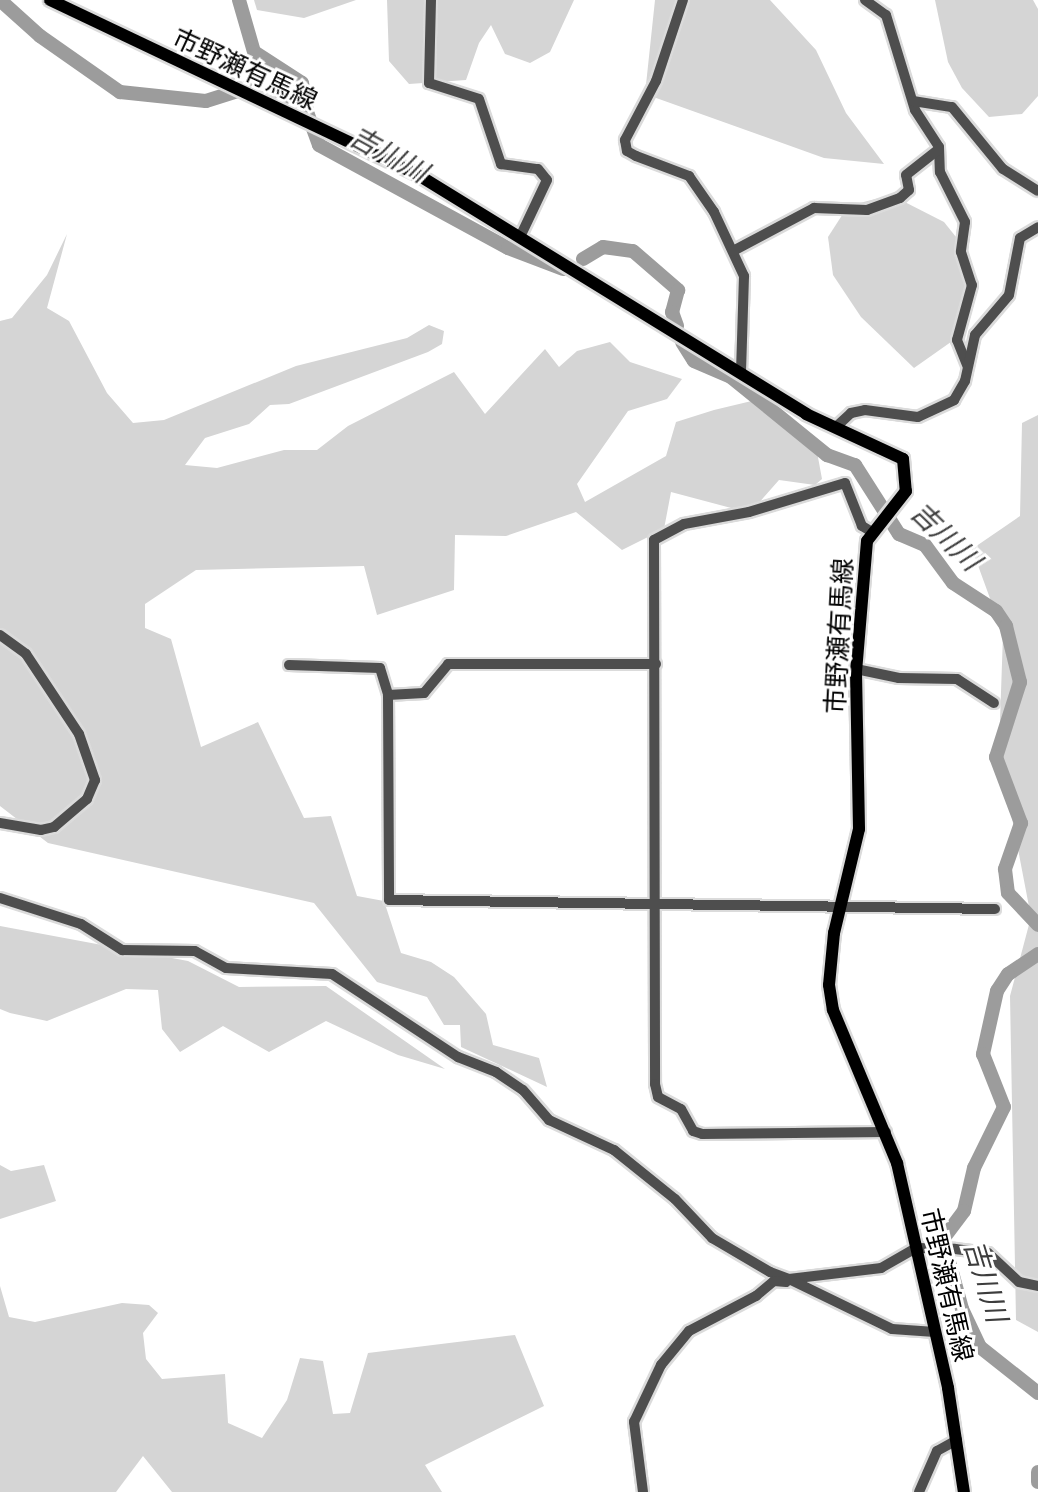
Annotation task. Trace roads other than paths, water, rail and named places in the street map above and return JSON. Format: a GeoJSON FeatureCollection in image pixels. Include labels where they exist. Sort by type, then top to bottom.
{"type":"FeatureCollection","features":[{"type":"Feature","properties":{"kind":"main road","name":"市野瀬有馬線"},"geometry":{"type":"LineString","coordinates":[[50,0],[415,173],[521,235],[806,414],[903,459],[909,476],[898,505],[873,530],[867,541],[856,669],[860,809],[829,963],[833,1010],[886,1132],[920,1249],[964,1492]]}},
{"type":"Feature","properties":{"kind":"street"},"geometry":{"type":"LineString","coordinates":[[431,0],[429,83],[479,99],[501,164],[538,169],[547,180],[521,235]]}},
{"type":"Feature","properties":{"kind":"street"},"geometry":{"type":"LineString","coordinates":[[683,0],[656,81],[625,140],[627,151],[689,176],[733,251],[746,301],[741,372]]}},
{"type":"Feature","properties":{"kind":"street"},"geometry":{"type":"LineString","coordinates":[[865,0],[886,15],[913,101],[939,149],[940,172],[965,222],[961,252],[972,285],[957,340],[967,365]]}},
{"type":"Feature","properties":{"kind":"street"},"geometry":{"type":"LineString","coordinates":[[913,101],[952,107],[1003,169],[1038,191]]}},
{"type":"Feature","properties":{"kind":"street"},"geometry":{"type":"LineString","coordinates":[[733,251],[814,208],[867,210],[900,198],[909,190],[906,175],[939,149]]}},
{"type":"Feature","properties":{"kind":"street"},"geometry":{"type":"LineString","coordinates":[[837,426],[865,410],[918,417],[954,400],[975,335],[1009,295],[1020,238],[1038,227]]}},
{"type":"Feature","properties":{"kind":"street"},"geometry":{"type":"LineString","coordinates":[[873,530],[862,526],[845,483],[749,512],[670,528],[654,540],[658,1097],[681,1109],[693,1131],[702,1134],[750,1138],[886,1132]]}},
{"type":"Feature","properties":{"kind":"street"},"geometry":{"type":"LineString","coordinates":[[0,635],[26,654],[79,734],[95,780],[87,799],[54,827],[41,830],[0,823]]}},
{"type":"Feature","properties":{"kind":"street"},"geometry":{"type":"LineString","coordinates":[[388,695],[424,693],[448,664],[656,664]]}},
{"type":"Feature","properties":{"kind":"street"},"geometry":{"type":"LineString","coordinates":[[289,665],[380,668],[388,695],[389,900],[995,909]]}},
{"type":"Feature","properties":{"kind":"street"},"geometry":{"type":"LineString","coordinates":[[856,669],[899,678],[957,679],[994,703]]}},
{"type":"Feature","properties":{"kind":"street"},"geometry":{"type":"LineString","coordinates":[[0,898],[81,924],[122,950],[195,951],[226,968],[332,974],[458,1057],[510,1081],[549,1120],[614,1150],[675,1199],[712,1238],[789,1280],[892,1329],[935,1332]]}},
{"type":"Feature","properties":{"kind":"street"},"geometry":{"type":"LineString","coordinates":[[643,1492],[634,1422],[661,1365],[689,1331],[756,1296],[774,1281],[881,1268],[920,1249],[955,1249],[988,1253],[1019,1282],[1038,1286]]}},
{"type":"Feature","properties":{"kind":"street"},"geometry":{"type":"LineString","coordinates":[[919,1492],[937,1451],[957,1440]]}},
{"type":"Feature","properties":{"kind":"waterway","name":"吉川川"},"geometry":{"type":"LineString","coordinates":[[0,0],[40,36],[120,92],[206,101],[247,88]]}},
{"type":"Feature","properties":{"kind":"waterway"},"geometry":{"type":"LineString","coordinates":[[239,0],[254,52],[302,83],[307,112]]}},
{"type":"Feature","properties":{"kind":"waterway","name":"吉川川"},"geometry":{"type":"LineString","coordinates":[[266,97],[307,112],[319,145],[508,248],[563,269]]}},
{"type":"Feature","properties":{"kind":"waterway","name":"吉川川"},"geometry":{"type":"LineString","coordinates":[[583,259],[603,247],[633,251],[678,290],[672,312],[677,326]]}},
{"type":"Feature","properties":{"kind":"waterway","name":"吉川川"},"geometry":{"type":"LineString","coordinates":[[682,342],[694,361],[731,377],[827,455],[855,465],[899,534],[925,545],[953,583],[996,611],[1006,626],[1020,682],[996,757],[1021,823],[1005,869],[1008,893],[1038,925]]}},
{"type":"Feature","properties":{"kind":"waterway","name":"吉川川"},"geometry":{"type":"LineString","coordinates":[[1038,954],[1008,974],[997,991],[983,1054],[1004,1107],[974,1168],[964,1211],[943,1239],[962,1309],[980,1347],[1038,1393]]}},
{"type":"Feature","properties":{"kind":"waterway","name":"吉川川"},"geometry":{"type":"LineString","coordinates":[[1038,1472],[1038,1482]]}}]}
